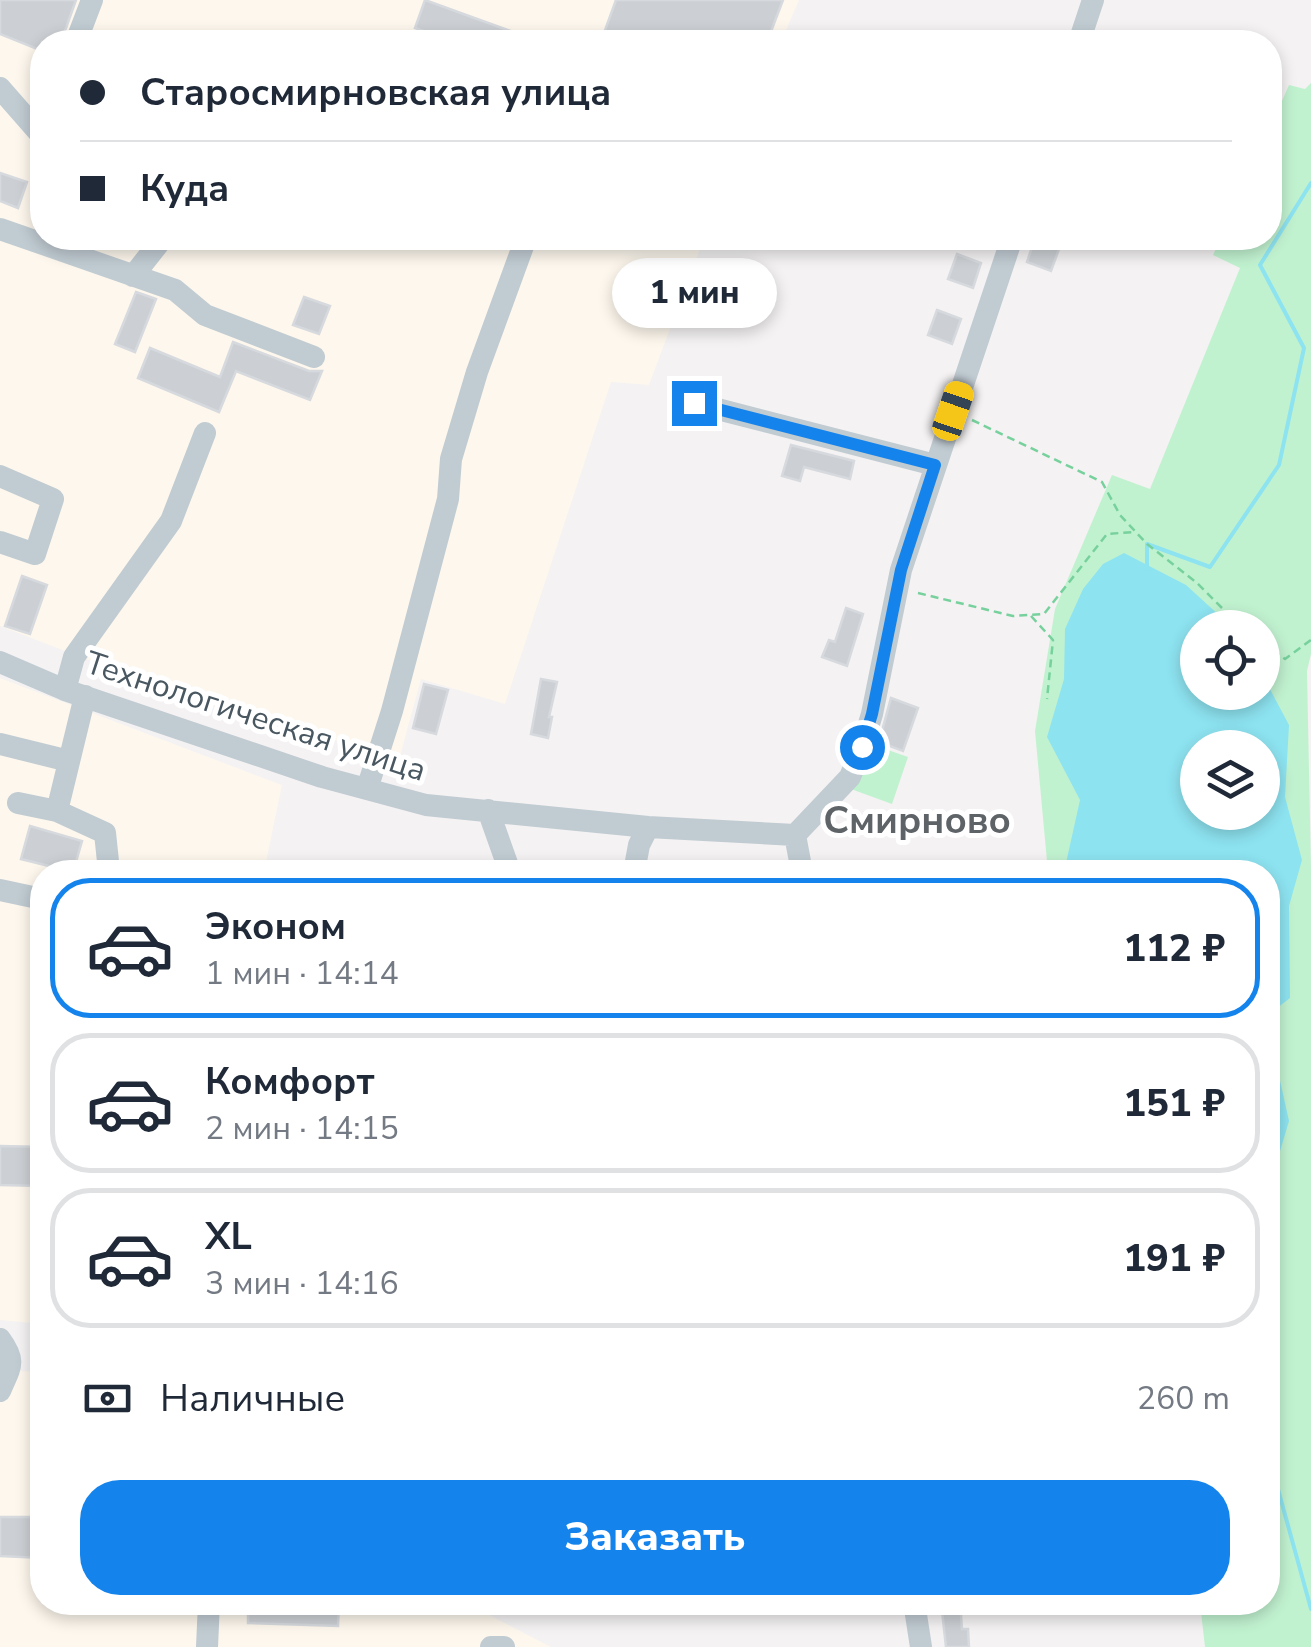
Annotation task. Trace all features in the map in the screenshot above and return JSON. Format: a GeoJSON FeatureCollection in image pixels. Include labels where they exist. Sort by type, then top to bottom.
{"type":"FeatureCollection","features":[{"type":"Feature","properties":{"kind":"street"},"geometry":{"type":"LineString","coordinates":[[81,30],[92,0]]}},
{"type":"Feature","properties":{"kind":"street"},"geometry":{"type":"LineString","coordinates":[[1083,30],[1093,0]]}},
{"type":"Feature","properties":{"kind":"street"},"geometry":{"type":"LineString","coordinates":[[0,88],[30,122]]}},
{"type":"Feature","properties":{"kind":"street"},"geometry":{"type":"LineString","coordinates":[[0,229],[30,240]]}},
{"type":"Feature","properties":{"kind":"street"},"geometry":{"type":"LineString","coordinates":[[59,250],[175,290],[205,315],[314,357]]}},
{"type":"Feature","properties":{"kind":"street"},"geometry":{"type":"LineString","coordinates":[[133,276],[154,250]]}},
{"type":"Feature","properties":{"kind":"street"},"geometry":{"type":"LineString","coordinates":[[366,789],[392,711],[448,499],[451,459],[477,372],[522,250]]}},
{"type":"Feature","properties":{"kind":"street"},"geometry":{"type":"LineString","coordinates":[[800,860],[795,835],[850,777],[872,714],[901,570],[1008,250]]}},
{"type":"Feature","properties":{"kind":"street"},"geometry":{"type":"LineString","coordinates":[[694,403],[935,465]]}},
{"type":"Feature","properties":{"kind":"street"},"geometry":{"type":"LineString","coordinates":[[57,811],[70,761],[74,657],[171,521],[205,433]]}},
{"type":"Feature","properties":{"kind":"street"},"geometry":{"type":"LineString","coordinates":[[0,476],[53,499],[34,554],[0,542]]}},
{"type":"Feature","properties":{"kind":"street","name":"Технологическая улица"},"geometry":{"type":"LineString","coordinates":[[0,662],[75,693],[322,777],[426,806],[648,827],[795,835]]}},
{"type":"Feature","properties":{"kind":"street"},"geometry":{"type":"LineString","coordinates":[[0,744],[70,761]]}},
{"type":"Feature","properties":{"kind":"street"},"geometry":{"type":"LineString","coordinates":[[18,803],[57,811],[105,834],[107,860]]}},
{"type":"Feature","properties":{"kind":"street"},"geometry":{"type":"LineString","coordinates":[[488,810],[506,860]]}},
{"type":"Feature","properties":{"kind":"street"},"geometry":{"type":"LineString","coordinates":[[636,860],[648,827]]}},
{"type":"Feature","properties":{"kind":"street"},"geometry":{"type":"LineString","coordinates":[[0,890],[30,896]]}},
{"type":"Feature","properties":{"kind":"street"},"geometry":{"type":"LineString","coordinates":[[0,1339],[10,1353],[10,1368],[0,1391]]}},
{"type":"Feature","properties":{"kind":"street"},"geometry":{"type":"LineString","coordinates":[[207,1647],[208,1615]]}},
{"type":"Feature","properties":{"kind":"street"},"geometry":{"type":"LineString","coordinates":[[916,1615],[920,1647]]}},
{"type":"Feature","properties":{"kind":"street"},"geometry":{"type":"LineString","coordinates":[[491,1647],[504,1647]]}},
{"type":"Feature","properties":{"kind":"path"},"geometry":{"type":"LineString","coordinates":[[953,411],[1102,482],[1120,516],[1224,610]]}},
{"type":"Feature","properties":{"kind":"path"},"geometry":{"type":"LineString","coordinates":[[897,588],[1013,616],[1044,614],[1107,534],[1136,532]]}},
{"type":"Feature","properties":{"kind":"path"},"geometry":{"type":"LineString","coordinates":[[1030,615],[1053,640],[1047,699]]}},
{"type":"Feature","properties":{"kind":"path"},"geometry":{"type":"LineString","coordinates":[[1280,656],[1285,659],[1311,640]]}},
{"type":"Feature","properties":{"kind":"shaded area"},"geometry":{"type":"Polygon","coordinates":[[[0,0],[799,0],[786,30],[30,30],[30,250],[700,250],[649,385],[611,382],[505,704],[421,679],[399,760],[133,677],[0,626],[0,0]]]}},
{"type":"Feature","properties":{"kind":"shaded area"},"geometry":{"type":"Polygon","coordinates":[[[0,678],[282,785],[266,860],[30,860],[30,1323],[0,1320],[0,678]]]}},
{"type":"Feature","properties":{"kind":"shaded area"},"geometry":{"type":"Polygon","coordinates":[[[0,1370],[30,1371],[30,1615],[489,1615],[551,1647],[0,1647],[0,1370]]]}},
{"type":"Feature","properties":{"kind":"green space"},"geometry":{"type":"Polygon","coordinates":[[[1311,83],[1311,654],[1307,671],[1311,868],[1311,1647],[1205,1647],[1201,1615],[1280,1615],[1280,860],[1047,860],[1035,731],[1055,609],[1112,475],[1150,489],[1240,268],[1213,255],[1215,250],[1282,250],[1282,101],[1289,85],[1305,89],[1311,83]]]}},
{"type":"Feature","properties":{"kind":"green space"},"geometry":{"type":"Polygon","coordinates":[[[868,743],[908,757],[892,804],[851,789],[868,743]]]}},
{"type":"Feature","properties":{"kind":"water"},"geometry":{"type":"Polygon","coordinates":[[[1124,553],[1186,585],[1213,610],[1180,610],[1180,710],[1280,708],[1289,725],[1285,797],[1302,860],[1289,906],[1290,998],[1280,1006],[1280,860],[1067,860],[1080,800],[1047,737],[1064,679],[1065,629],[1083,589],[1103,564],[1124,553]]]}},
{"type":"Feature","properties":{"kind":"water"},"geometry":{"type":"Polygon","coordinates":[[[1280,1080],[1289,1121],[1280,1151],[1280,1080]]]}},
{"type":"Feature","properties":{"kind":"building"},"geometry":{"type":"Polygon","coordinates":[[[0,0],[76,0],[65,30],[30,30],[30,46],[0,34],[0,0]]]}},
{"type":"Feature","properties":{"kind":"building"},"geometry":{"type":"Polygon","coordinates":[[[425,0],[508,30],[421,30],[415,28],[425,0]]]}},
{"type":"Feature","properties":{"kind":"building"},"geometry":{"type":"Polygon","coordinates":[[[616,0],[783,0],[772,30],[605,30],[616,0]]]}},
{"type":"Feature","properties":{"kind":"building"},"geometry":{"type":"Polygon","coordinates":[[[0,173],[27,182],[18,208],[0,201],[0,173]]]}},
{"type":"Feature","properties":{"kind":"building"},"geometry":{"type":"Polygon","coordinates":[[[1031,250],[1059,250],[1051,271],[1027,262],[1031,250]]]}},
{"type":"Feature","properties":{"kind":"building"},"geometry":{"type":"Polygon","coordinates":[[[957,254],[981,263],[973,288],[948,279],[957,254]]]}},
{"type":"Feature","properties":{"kind":"building"},"geometry":{"type":"Polygon","coordinates":[[[136,292],[156,299],[135,352],[115,344],[136,292]]]}},
{"type":"Feature","properties":{"kind":"building"},"geometry":{"type":"Polygon","coordinates":[[[304,297],[330,306],[319,334],[293,325],[304,297]]]}},
{"type":"Feature","properties":{"kind":"building"},"geometry":{"type":"Polygon","coordinates":[[[937,310],[961,319],[952,344],[928,335],[937,310]]]}},
{"type":"Feature","properties":{"kind":"building"},"geometry":{"type":"Polygon","coordinates":[[[233,342],[309,371],[322,371],[310,400],[236,371],[219,412],[138,378],[150,348],[220,377],[233,342]]]}},
{"type":"Feature","properties":{"kind":"building"},"geometry":{"type":"Polygon","coordinates":[[[791,445],[854,461],[850,479],[804,467],[800,481],[782,476],[791,445]]]}},
{"type":"Feature","properties":{"kind":"building"},"geometry":{"type":"Polygon","coordinates":[[[22,576],[47,585],[30,634],[5,626],[22,576]]]}},
{"type":"Feature","properties":{"kind":"building"},"geometry":{"type":"Polygon","coordinates":[[[846,608],[863,614],[847,666],[822,657],[829,640],[835,642],[846,608]]]}},
{"type":"Feature","properties":{"kind":"building"},"geometry":{"type":"Polygon","coordinates":[[[541,679],[557,682],[548,738],[531,734],[541,679]]]}},
{"type":"Feature","properties":{"kind":"building"},"geometry":{"type":"Polygon","coordinates":[[[424,684],[448,690],[436,734],[413,728],[424,684]]]}},
{"type":"Feature","properties":{"kind":"building"},"geometry":{"type":"Polygon","coordinates":[[[891,698],[918,708],[903,751],[879,742],[891,698]]]}},
{"type":"Feature","properties":{"kind":"building"},"geometry":{"type":"Polygon","coordinates":[[[30,826],[82,841],[76,860],[21,859],[30,826]]]}},
{"type":"Feature","properties":{"kind":"building"},"geometry":{"type":"Polygon","coordinates":[[[0,1146],[30,1147],[30,1186],[0,1185],[0,1146]]]}},
{"type":"Feature","properties":{"kind":"building"},"geometry":{"type":"Polygon","coordinates":[[[0,1517],[30,1517],[30,1557],[0,1556],[0,1517]]]}},
{"type":"Feature","properties":{"kind":"building"},"geometry":{"type":"Polygon","coordinates":[[[248,1615],[338,1615],[338,1626],[248,1623],[248,1615]]]}},
{"type":"Feature","properties":{"kind":"building"},"geometry":{"type":"Polygon","coordinates":[[[942,1615],[961,1615],[962,1629],[968,1629],[969,1647],[946,1647],[942,1615]]]}},
{"type":"Feature","properties":{"kind":"waterway"},"geometry":{"type":"LineString","coordinates":[[1282,230],[1311,183]]}},
{"type":"Feature","properties":{"kind":"waterway"},"geometry":{"type":"LineString","coordinates":[[1147,569],[1147,544],[1210,567],[1279,465],[1304,348],[1260,265],[1269,250]]}},
{"type":"Feature","properties":{"kind":"waterway"},"geometry":{"type":"LineString","coordinates":[[1280,1497],[1311,1609]]}},
{"type":"Feature","properties":{"kind":"district","name":"Смирново"},"geometry":{"type":"Point","coordinates":[917,820]}},
{"type":"Feature","properties":{"kind":"route"},"geometry":{"type":"LineString","coordinates":[[694,403],[935,465],[901,570],[862,747]]}}]}
